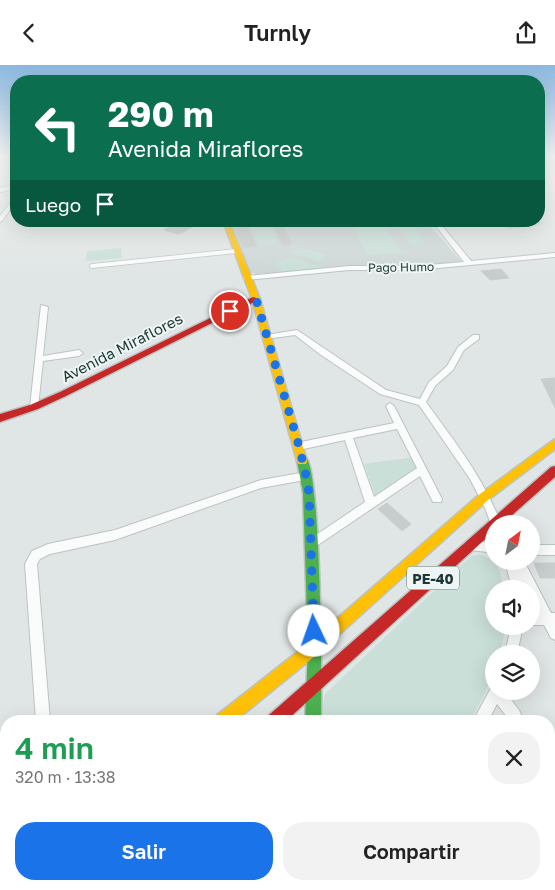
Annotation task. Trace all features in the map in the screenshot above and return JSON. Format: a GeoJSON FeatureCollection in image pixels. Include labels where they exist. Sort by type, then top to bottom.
{"type":"FeatureCollection","features":[{"type":"Feature","properties":{"kind":"main road"},"geometry":{"type":"LineString","coordinates":[[228,227],[246,278],[256,299],[299,446],[309,493],[315,647],[313,715]]}},
{"type":"Feature","properties":{"kind":"main road","name":"Avenida Miraflores"},"geometry":{"type":"LineString","coordinates":[[0,418],[34,407],[256,299]]}},
{"type":"Feature","properties":{"kind":"main road","name":"PE-40"},"geometry":{"type":"LineString","coordinates":[[230,715],[315,647],[484,497],[555,443]]}},
{"type":"Feature","properties":{"kind":"main road","name":"PE-40"},"geometry":{"type":"LineString","coordinates":[[503,515],[554,471]]}},
{"type":"Feature","properties":{"kind":"main road","name":"PE-40"},"geometry":{"type":"LineString","coordinates":[[282,715],[485,531]]}},
{"type":"Feature","properties":{"kind":"street"},"geometry":{"type":"LineString","coordinates":[[0,220],[10,206]]}},
{"type":"Feature","properties":{"kind":"street"},"geometry":{"type":"LineString","coordinates":[[440,227],[469,263]]}},
{"type":"Feature","properties":{"kind":"street","name":"Pago Humo"},"geometry":{"type":"LineString","coordinates":[[246,278],[310,271],[417,268],[555,255]]}},
{"type":"Feature","properties":{"kind":"street"},"geometry":{"type":"LineString","coordinates":[[34,407],[44,307]]}},
{"type":"Feature","properties":{"kind":"street"},"geometry":{"type":"LineString","coordinates":[[266,337],[297,332],[324,353],[383,392],[422,402],[462,460],[484,497],[492,515]]}},
{"type":"Feature","properties":{"kind":"street"},"geometry":{"type":"LineString","coordinates":[[422,402],[432,384],[450,367],[461,349],[476,337]]}},
{"type":"Feature","properties":{"kind":"street"},"geometry":{"type":"LineString","coordinates":[[39,359],[79,353]]}},
{"type":"Feature","properties":{"kind":"street"},"geometry":{"type":"LineString","coordinates":[[390,406],[437,499]]}},
{"type":"Feature","properties":{"kind":"street"},"geometry":{"type":"LineString","coordinates":[[299,446],[400,425]]}},
{"type":"Feature","properties":{"kind":"street"},"geometry":{"type":"LineString","coordinates":[[348,436],[371,504]]}},
{"type":"Feature","properties":{"kind":"street"},"geometry":{"type":"LineString","coordinates":[[311,544],[423,469]]}},
{"type":"Feature","properties":{"kind":"street"},"geometry":{"type":"LineString","coordinates":[[43,715],[31,564],[36,555],[48,549],[114,535],[261,484],[306,476]]}},
{"type":"Feature","properties":{"kind":"street"},"geometry":{"type":"LineString","coordinates":[[468,546],[485,547]]}},
{"type":"Feature","properties":{"kind":"street"},"geometry":{"type":"LineString","coordinates":[[540,550],[555,550]]}},
{"type":"Feature","properties":{"kind":"street"},"geometry":{"type":"LineString","coordinates":[[523,570],[551,619],[555,634]]}},
{"type":"Feature","properties":{"kind":"street"},"geometry":{"type":"LineString","coordinates":[[484,715],[492,700]]}},
{"type":"Feature","properties":{"kind":"street"},"geometry":{"type":"LineString","coordinates":[[503,700],[514,715]]}},
{"type":"Feature","properties":{"kind":"lane"},"geometry":{"type":"LineString","coordinates":[[92,266],[236,251]]}},
{"type":"Feature","properties":{"kind":"shaded area"},"geometry":{"type":"Polygon","coordinates":[[[233,227],[431,227],[462,262],[409,266],[339,266],[258,274],[250,272],[233,227]]]}},
{"type":"Feature","properties":{"kind":"green space"},"geometry":{"type":"Polygon","coordinates":[[[386,227],[402,253],[367,255],[353,228],[386,227]]]}},
{"type":"Feature","properties":{"kind":"green space"},"geometry":{"type":"Polygon","coordinates":[[[399,227],[413,227],[425,244],[411,245],[399,227]]]}},
{"type":"Feature","properties":{"kind":"green space"},"geometry":{"type":"Polygon","coordinates":[[[506,227],[522,227],[508,229],[506,227]]]}},
{"type":"Feature","properties":{"kind":"green space"},"geometry":{"type":"Polygon","coordinates":[[[271,228],[278,244],[259,246],[253,230],[271,228]]]}},
{"type":"Feature","properties":{"kind":"green space"},"geometry":{"type":"Polygon","coordinates":[[[298,247],[327,255],[320,262],[291,253],[298,247]]]}},
{"type":"Feature","properties":{"kind":"green space"},"geometry":{"type":"Polygon","coordinates":[[[121,248],[122,258],[86,261],[87,251],[121,248]]]}},
{"type":"Feature","properties":{"kind":"green space"},"geometry":{"type":"Polygon","coordinates":[[[289,257],[321,268],[282,271],[276,263],[263,264],[285,260],[289,257]]]}},
{"type":"Feature","properties":{"kind":"green space"},"geometry":{"type":"Polygon","coordinates":[[[414,457],[419,468],[376,498],[364,464],[414,457]]]}},
{"type":"Feature","properties":{"kind":"green space"},"geometry":{"type":"Polygon","coordinates":[[[471,556],[485,556],[485,570],[500,570],[502,580],[485,580],[485,635],[504,635],[502,645],[485,645],[485,693],[473,715],[323,715],[325,694],[471,556]]]}},
{"type":"Feature","properties":{"kind":"building"},"geometry":{"type":"Polygon","coordinates":[[[169,227],[192,227],[177,234],[164,230],[169,227]]]}},
{"type":"Feature","properties":{"kind":"building"},"geometry":{"type":"Polygon","coordinates":[[[234,227],[248,227],[257,247],[243,248],[234,227]]]}},
{"type":"Feature","properties":{"kind":"building"},"geometry":{"type":"Polygon","coordinates":[[[274,227],[284,227],[292,244],[283,245],[274,227]]]}},
{"type":"Feature","properties":{"kind":"building"},"geometry":{"type":"Polygon","coordinates":[[[501,269],[509,278],[490,280],[481,271],[501,269]]]}},
{"type":"Feature","properties":{"kind":"building"},"geometry":{"type":"Polygon","coordinates":[[[555,378],[555,408],[541,379],[555,378]]]}},
{"type":"Feature","properties":{"kind":"building"},"geometry":{"type":"Polygon","coordinates":[[[387,503],[411,524],[402,531],[378,509],[387,503]]]}},
{"type":"Feature","properties":{"kind":"building"},"geometry":{"type":"Polygon","coordinates":[[[540,563],[555,563],[555,578],[540,578],[537,570],[540,570],[540,563]]]}},
{"type":"Feature","properties":{"kind":"traffic: fast"},"geometry":{"type":"LineString","coordinates":[[302,461],[309,493],[315,647],[313,715]]}},
{"type":"Feature","properties":{"kind":"traffic: slow"},"geometry":{"type":"LineString","coordinates":[[228,227],[256,299],[302,461]]}},
{"type":"Feature","properties":{"kind":"traffic: slow"},"geometry":{"type":"LineString","coordinates":[[230,715],[315,647],[484,497],[555,443]]}},
{"type":"Feature","properties":{"kind":"traffic: jam"},"geometry":{"type":"LineString","coordinates":[[0,418],[34,407],[63,394],[256,299]]}},
{"type":"Feature","properties":{"kind":"traffic: jam"},"geometry":{"type":"LineString","coordinates":[[282,715],[555,470]]}},
{"type":"Feature","properties":{"kind":"route"},"geometry":{"type":"LineString","coordinates":[[230,311],[256,299],[299,446],[309,493],[314,631]]}}]}
